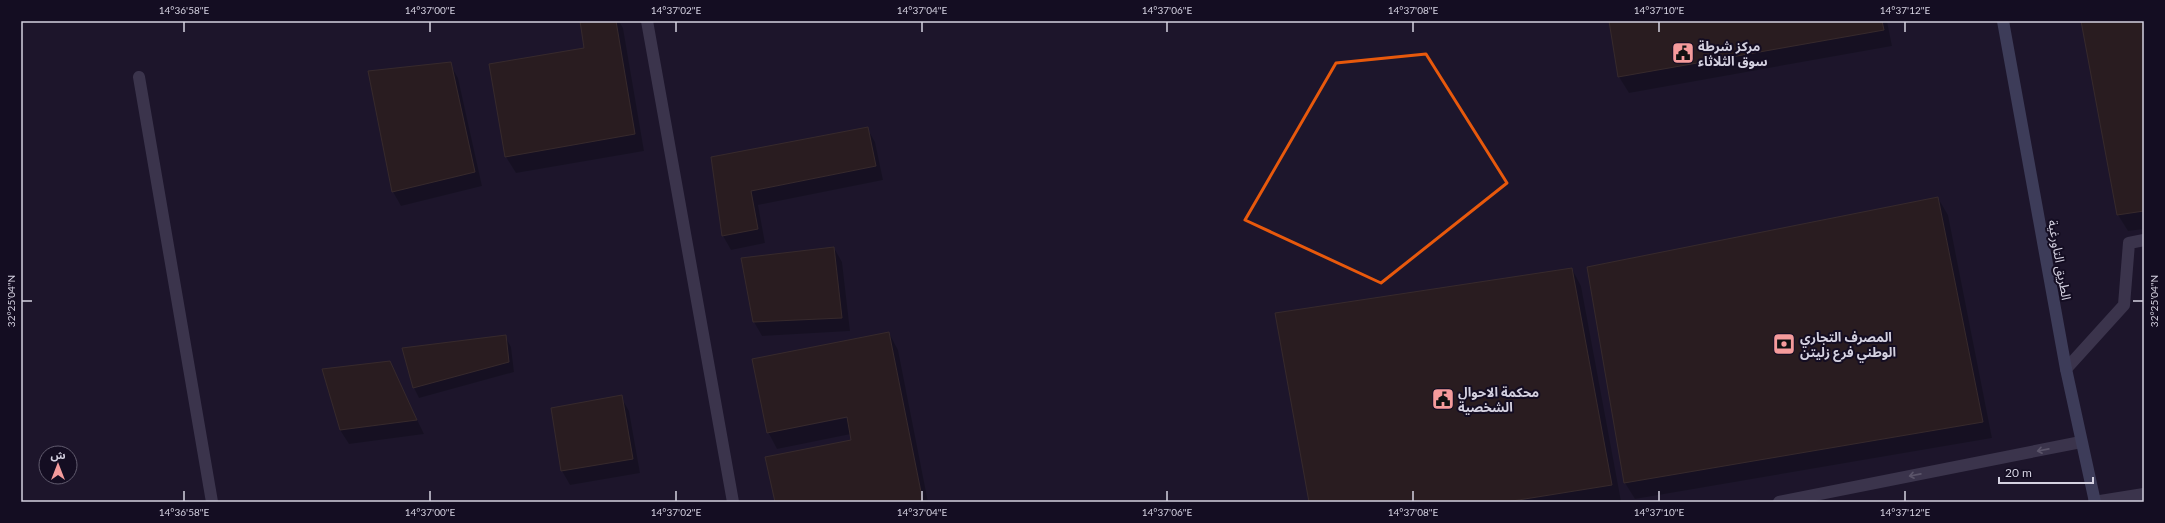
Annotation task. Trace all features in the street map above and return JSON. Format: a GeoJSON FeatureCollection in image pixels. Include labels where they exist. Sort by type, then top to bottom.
{"type":"FeatureCollection","features":[{"type":"Feature","properties":{"kind":"street"},"geometry":{"type":"LineString","coordinates":[[648,21],[733,502]]}},
{"type":"Feature","properties":{"kind":"street","name":"الطريق التاورغية"},"geometry":{"type":"LineString","coordinates":[[2003,21],[2066,369],[2095,502]]}},
{"type":"Feature","properties":{"kind":"street"},"geometry":{"type":"LineString","coordinates":[[139,77],[212,502]]}},
{"type":"Feature","properties":{"kind":"street"},"geometry":{"type":"LineString","coordinates":[[2066,369],[2124,305],[2129,243],[2144,240]]}},
{"type":"Feature","properties":{"kind":"street"},"geometry":{"type":"LineString","coordinates":[[1779,502],[2081,442]]}},
{"type":"Feature","properties":{"kind":"street"},"geometry":{"type":"LineString","coordinates":[[2095,502],[2144,494]]}},
{"type":"Feature","properties":{"kind":"highlighted area"},"geometry":{"type":"Polygon","coordinates":[[[1426,54],[1507,183],[1381,283],[1245,220],[1336,63],[1426,54]]]}},
{"type":"Feature","properties":{"kind":"building"},"geometry":{"type":"Polygon","coordinates":[[[580,21],[616,21],[635,134],[505,157],[489,64],[584,48],[580,21]]]}},
{"type":"Feature","properties":{"kind":"building","name":"مركز شرطة سوق الثلاثاء"},"geometry":{"type":"Polygon","coordinates":[[[1609,21],[1882,21],[1884,30],[1618,77],[1609,21]]]}},
{"type":"Feature","properties":{"kind":"building"},"geometry":{"type":"Polygon","coordinates":[[[2081,21],[2144,21],[2144,211],[2117,215],[2081,21]]]}},
{"type":"Feature","properties":{"kind":"building"},"geometry":{"type":"Polygon","coordinates":[[[451,62],[475,172],[392,192],[368,71],[451,62]]]}},
{"type":"Feature","properties":{"kind":"building"},"geometry":{"type":"Polygon","coordinates":[[[868,127],[876,166],[751,191],[758,229],[722,236],[711,157],[868,127]]]}},
{"type":"Feature","properties":{"kind":"building","name":"المصرف التجاري الوطني فرع زليتن"},"geometry":{"type":"Polygon","coordinates":[[[1938,197],[1983,422],[1624,483],[1587,267],[1938,197]]]}},
{"type":"Feature","properties":{"kind":"building"},"geometry":{"type":"Polygon","coordinates":[[[834,247],[842,318],[753,322],[741,258],[834,247]]]}},
{"type":"Feature","properties":{"kind":"building","name":"محكمة الاحوال الشخصية"},"geometry":{"type":"Polygon","coordinates":[[[1572,268],[1612,485],[1506,502],[1309,502],[1275,313],[1572,268]]]}},
{"type":"Feature","properties":{"kind":"building"},"geometry":{"type":"Polygon","coordinates":[[[889,332],[923,502],[775,502],[765,457],[851,440],[847,417],[767,433],[752,359],[889,332]]]}},
{"type":"Feature","properties":{"kind":"building"},"geometry":{"type":"Polygon","coordinates":[[[506,335],[509,362],[413,388],[402,348],[506,335]]]}},
{"type":"Feature","properties":{"kind":"building"},"geometry":{"type":"Polygon","coordinates":[[[390,361],[417,420],[340,430],[322,369],[390,361]]]}},
{"type":"Feature","properties":{"kind":"building"},"geometry":{"type":"Polygon","coordinates":[[[622,395],[633,459],[561,471],[551,408],[622,395]]]}},
{"type":"Feature","properties":{"kind":"place","name":"مركز شرطة سوق الثلاثاء"},"geometry":{"type":"Point","coordinates":[1683,53]}},
{"type":"Feature","properties":{"kind":"place","name":"المصرف التجاري الوطني فرع زليتن"},"geometry":{"type":"Point","coordinates":[1784,344]}},
{"type":"Feature","properties":{"kind":"place","name":"محكمة الاحوال الشخصية"},"geometry":{"type":"Point","coordinates":[1443,399]}}]}
